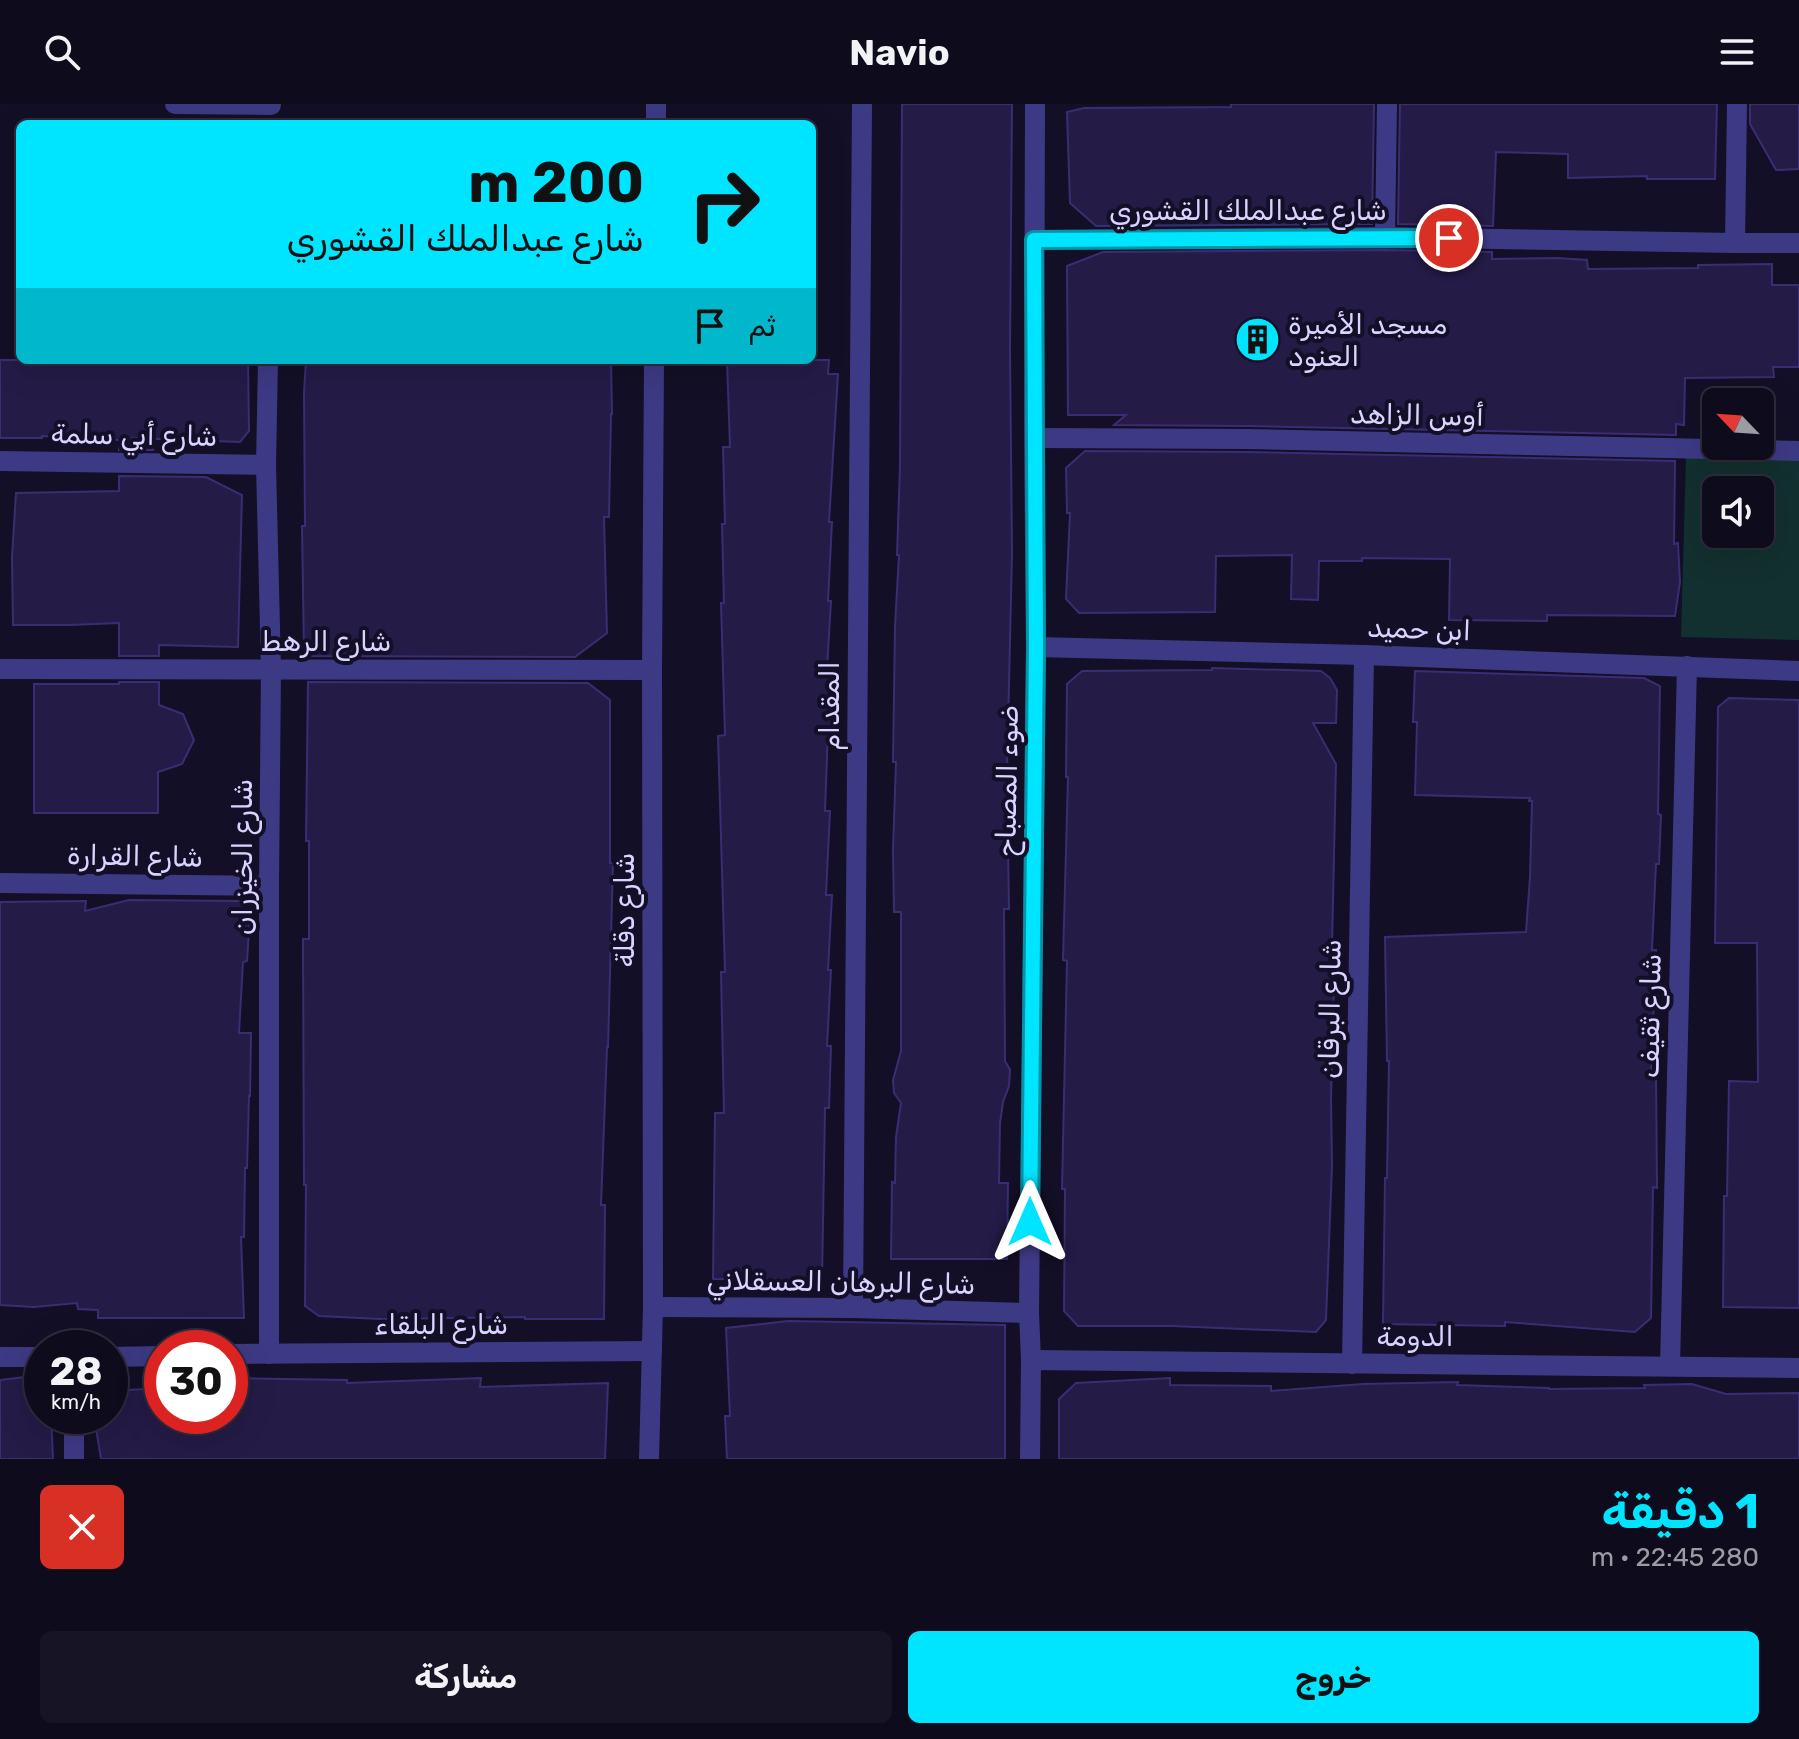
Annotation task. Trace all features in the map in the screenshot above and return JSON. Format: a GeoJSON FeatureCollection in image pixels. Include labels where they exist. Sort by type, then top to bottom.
{"type":"FeatureCollection","features":[{"type":"Feature","properties":{"kind":"street"},"geometry":{"type":"LineString","coordinates":[[175,104],[271,111]]}},
{"type":"Feature","properties":{"kind":"street","name":"المقدام"},"geometry":{"type":"LineString","coordinates":[[853,1308],[862,104]]}},
{"type":"Feature","properties":{"kind":"street","name":"ضوء المصباح"},"geometry":{"type":"LineString","coordinates":[[1030,1459],[1036,647],[1035,104]]}},
{"type":"Feature","properties":{"kind":"street"},"geometry":{"type":"LineString","coordinates":[[1385,237],[1387,104]]}},
{"type":"Feature","properties":{"kind":"street"},"geometry":{"type":"LineString","coordinates":[[1735,243],[1737,104]]}},
{"type":"Feature","properties":{"kind":"street","name":"شارع عبدالملك القشوري"},"geometry":{"type":"LineString","coordinates":[[1034,240],[1385,237],[1799,243]]}},
{"type":"Feature","properties":{"kind":"street","name":"شارع الخيزران"},"geometry":{"type":"LineString","coordinates":[[268,364],[266,465],[271,669],[269,1354]]}},
{"type":"Feature","properties":{"kind":"street","name":"شارع دقلة"},"geometry":{"type":"LineString","coordinates":[[649,1459],[653,1307],[654,364]]}},
{"type":"Feature","properties":{"kind":"street","name":"أوس الزاهد"},"geometry":{"type":"LineString","coordinates":[[1034,438],[1248,439],[1799,451]]}},
{"type":"Feature","properties":{"kind":"street","name":"شارع أبي سلمة"},"geometry":{"type":"LineString","coordinates":[[0,461],[266,465]]}},
{"type":"Feature","properties":{"kind":"street","name":"ابن حميد"},"geometry":{"type":"LineString","coordinates":[[1036,647],[1799,671]]}},
{"type":"Feature","properties":{"kind":"street","name":"شارع البرقان"},"geometry":{"type":"LineString","coordinates":[[1352,1364],[1364,655]]}},
{"type":"Feature","properties":{"kind":"street","name":"شارع ثقيف"},"geometry":{"type":"LineString","coordinates":[[1670,1366],[1687,666]]}},
{"type":"Feature","properties":{"kind":"street","name":"شارع الرهط"},"geometry":{"type":"LineString","coordinates":[[0,669],[652,670]]}},
{"type":"Feature","properties":{"kind":"street","name":"شارع القرارة"},"geometry":{"type":"LineString","coordinates":[[0,883],[269,886]]}},
{"type":"Feature","properties":{"kind":"street","name":"شارع البرهان العسقلاني"},"geometry":{"type":"LineString","coordinates":[[653,1307],[1029,1313]]}},
{"type":"Feature","properties":{"kind":"street","name":"شارع البلقاء"},"geometry":{"type":"LineString","coordinates":[[248,1354],[652,1351]]}},
{"type":"Feature","properties":{"kind":"street"},"geometry":{"type":"LineString","coordinates":[[0,1357],[24,1357]]}},
{"type":"Feature","properties":{"kind":"street","name":"الدومة"},"geometry":{"type":"LineString","coordinates":[[1031,1360],[1799,1368]]}},
{"type":"Feature","properties":{"kind":"street"},"geometry":{"type":"LineString","coordinates":[[74,1434],[74,1459]]}},
{"type":"Feature","properties":{"kind":"green space"},"geometry":{"type":"Polygon","coordinates":[[[1686,456],[1702,457],[1702,460],[1799,460],[1799,640],[1681,637],[1686,456]]]}},
{"type":"Feature","properties":{"kind":"building"},"geometry":{"type":"Polygon","coordinates":[[[902,104],[1012,104],[1012,553],[1007,772],[1010,772],[1009,909],[1004,909],[1005,1061],[1010,1070],[1000,1123],[999,1183],[1008,1183],[1007,1259],[891,1259],[892,1182],[895,1183],[896,1137],[901,1103],[894,1093],[893,1080],[901,1051],[901,912],[894,912],[896,762],[893,762],[899,555],[902,104]]]}},
{"type":"Feature","properties":{"kind":"building"},"geometry":{"type":"Polygon","coordinates":[[[1231,104],[1374,104],[1372,224],[1096,226],[1070,203],[1067,112],[1084,108],[1231,107],[1231,104]]]}},
{"type":"Feature","properties":{"kind":"building"},"geometry":{"type":"Polygon","coordinates":[[[1400,104],[1717,104],[1715,179],[1647,179],[1647,176],[1568,178],[1568,154],[1496,152],[1493,226],[1398,224],[1400,104]]]}},
{"type":"Feature","properties":{"kind":"building"},"geometry":{"type":"Polygon","coordinates":[[[1750,104],[1799,104],[1799,169],[1776,170],[1750,124],[1750,104]]]}},
{"type":"Feature","properties":{"kind":"building"},"geometry":{"type":"Polygon","coordinates":[[[1103,252],[1492,252],[1492,259],[1587,260],[1588,269],[1772,264],[1772,285],[1799,285],[1799,367],[1773,367],[1774,377],[1685,378],[1684,425],[1676,424],[1676,435],[1114,425],[1126,415],[1068,415],[1067,266],[1103,252]]]}},
{"type":"Feature","properties":{"kind":"building"},"geometry":{"type":"Polygon","coordinates":[[[0,360],[16,360],[16,364],[248,364],[249,431],[240,442],[131,438],[154,450],[119,450],[119,440],[42,436],[0,438],[0,360]]]}},
{"type":"Feature","properties":{"kind":"building"},"geometry":{"type":"Polygon","coordinates":[[[816,360],[829,360],[828,374],[838,374],[829,522],[832,522],[828,601],[831,601],[827,668],[833,668],[825,811],[830,811],[826,895],[832,895],[827,1046],[831,1046],[829,1108],[825,1108],[822,1280],[713,1279],[715,1113],[724,1113],[721,972],[725,972],[718,736],[725,735],[721,603],[724,603],[723,447],[730,447],[727,364],[816,364],[816,360]]]}},
{"type":"Feature","properties":{"kind":"building"},"geometry":{"type":"Polygon","coordinates":[[[306,364],[611,364],[609,517],[604,517],[607,633],[575,657],[308,656],[308,652],[304,652],[302,526],[305,526],[306,364]]]}},
{"type":"Feature","properties":{"kind":"building"},"geometry":{"type":"Polygon","coordinates":[[[1085,451],[1675,461],[1674,544],[1678,543],[1680,582],[1675,616],[1547,615],[1547,621],[1449,620],[1450,559],[1319,561],[1318,600],[1291,599],[1292,555],[1216,556],[1215,612],[1079,613],[1066,599],[1070,513],[1067,513],[1066,468],[1085,451]]]}},
{"type":"Feature","properties":{"kind":"building"},"geometry":{"type":"Polygon","coordinates":[[[119,476],[206,477],[242,495],[238,647],[159,645],[159,656],[119,656],[119,623],[13,625],[12,557],[16,493],[119,491],[119,476]]]}},
{"type":"Feature","properties":{"kind":"building"},"geometry":{"type":"Polygon","coordinates":[[[1212,668],[1321,671],[1337,690],[1336,723],[1313,723],[1336,764],[1332,1166],[1326,1320],[1316,1332],[1078,1326],[1064,1311],[1065,1189],[1062,1189],[1067,961],[1063,960],[1067,684],[1082,671],[1212,668]]]}},
{"type":"Feature","properties":{"kind":"building"},"geometry":{"type":"Polygon","coordinates":[[[1415,671],[1644,678],[1660,686],[1658,814],[1661,815],[1652,950],[1656,950],[1651,1077],[1656,1077],[1657,1188],[1653,1187],[1651,1318],[1635,1332],[1505,1322],[1505,1326],[1383,1324],[1389,1061],[1385,937],[1526,932],[1530,877],[1530,798],[1415,795],[1415,671]]]}},
{"type":"Feature","properties":{"kind":"building"},"geometry":{"type":"Polygon","coordinates":[[[159,682],[159,705],[183,714],[194,740],[182,764],[158,772],[158,813],[34,813],[34,684],[159,682]]]}},
{"type":"Feature","properties":{"kind":"building"},"geometry":{"type":"Polygon","coordinates":[[[308,682],[588,683],[610,700],[610,863],[613,863],[601,1205],[605,1205],[604,1319],[380,1319],[319,1316],[305,1306],[303,939],[309,939],[309,841],[306,841],[308,682]]]}},
{"type":"Feature","properties":{"kind":"building"},"geometry":{"type":"Polygon","coordinates":[[[1729,698],[1799,700],[1799,1308],[1723,1307],[1729,1081],[1758,1082],[1757,943],[1715,943],[1718,707],[1729,698]]]}},
{"type":"Feature","properties":{"kind":"building"},"geometry":{"type":"Polygon","coordinates":[[[129,900],[239,901],[250,915],[247,961],[243,962],[239,1033],[251,1033],[244,1237],[241,1237],[244,1318],[98,1318],[98,1310],[78,1309],[77,1303],[34,1307],[0,1305],[0,902],[86,901],[85,911],[129,900]]]}},
{"type":"Feature","properties":{"kind":"building"},"geometry":{"type":"Polygon","coordinates":[[[788,1321],[1005,1325],[1005,1459],[727,1459],[725,1416],[730,1416],[726,1328],[788,1321]]]}},
{"type":"Feature","properties":{"kind":"building"},"geometry":{"type":"Polygon","coordinates":[[[24,1377],[24,1434],[52,1434],[53,1459],[0,1459],[0,1380],[24,1377]]]}},
{"type":"Feature","properties":{"kind":"building"},"geometry":{"type":"Polygon","coordinates":[[[248,1378],[347,1380],[347,1383],[481,1378],[480,1387],[608,1383],[605,1459],[101,1459],[97,1434],[128,1434],[128,1390],[144,1389],[144,1434],[248,1434],[248,1378]]]}},
{"type":"Feature","properties":{"kind":"building"},"geometry":{"type":"Polygon","coordinates":[[[1170,1378],[1170,1385],[1271,1386],[1271,1391],[1363,1384],[1458,1382],[1457,1385],[1549,1389],[1692,1384],[1726,1394],[1799,1393],[1799,1459],[1059,1459],[1059,1399],[1076,1383],[1170,1378]]]}},
{"type":"Feature","properties":{"kind":"place","name":"مسجد الأميرة العنود"},"geometry":{"type":"Point","coordinates":[1257,340]}},
{"type":"Feature","properties":{"kind":"route"},"geometry":{"type":"LineString","coordinates":[[1030,1222],[1036,647],[1034,240],[1449,238]]}}]}
